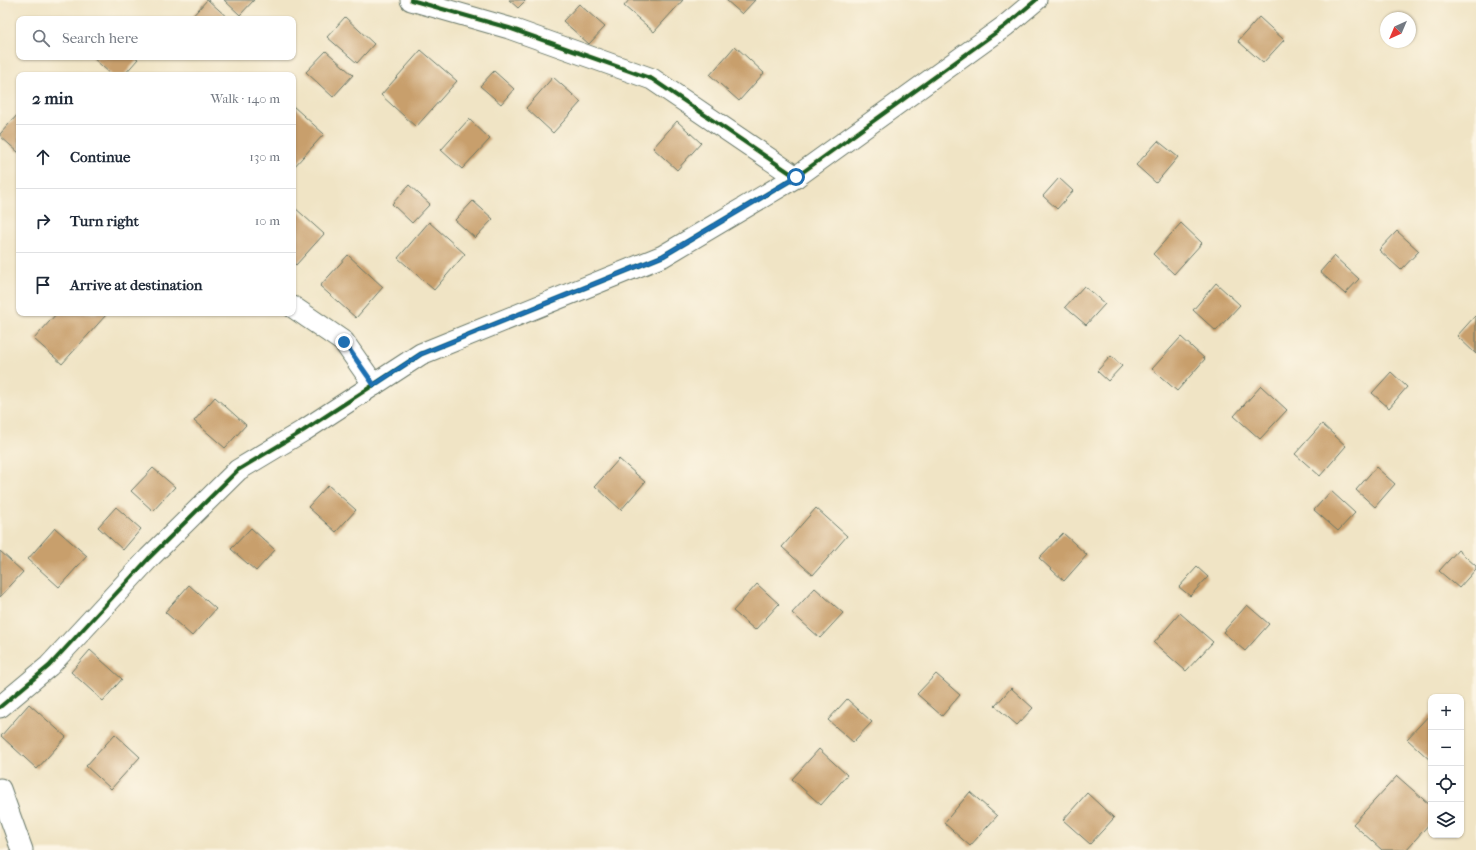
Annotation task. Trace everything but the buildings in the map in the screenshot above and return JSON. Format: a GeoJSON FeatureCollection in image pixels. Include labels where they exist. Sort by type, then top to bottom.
{"type":"FeatureCollection","features":[{"type":"Feature","properties":{"kind":"street"},"geometry":{"type":"LineString","coordinates":[[412,0],[509,28],[652,79],[796,177]]}},
{"type":"Feature","properties":{"kind":"street"},"geometry":{"type":"LineString","coordinates":[[0,707],[49,666],[149,558],[238,470],[421,354],[663,256],[796,177],[1005,26],[1036,0]]}},
{"type":"Feature","properties":{"kind":"street"},"geometry":{"type":"LineString","coordinates":[[296,309],[344,342],[374,385]]}},
{"type":"Feature","properties":{"kind":"street"},"geometry":{"type":"LineString","coordinates":[[0,789],[22,850]]}},
{"type":"Feature","properties":{"kind":"cycle path"},"geometry":{"type":"LineString","coordinates":[[411,0],[509,28],[652,79],[796,177]]}},
{"type":"Feature","properties":{"kind":"cycle path"},"geometry":{"type":"LineString","coordinates":[[0,707],[49,666],[149,558],[238,470],[303,431],[421,354],[663,256],[796,177],[1005,26],[1036,0]]}},
{"type":"Feature","properties":{"kind":"route"},"geometry":{"type":"LineString","coordinates":[[344,342],[374,385],[421,354],[663,256],[796,177]]}}]}
